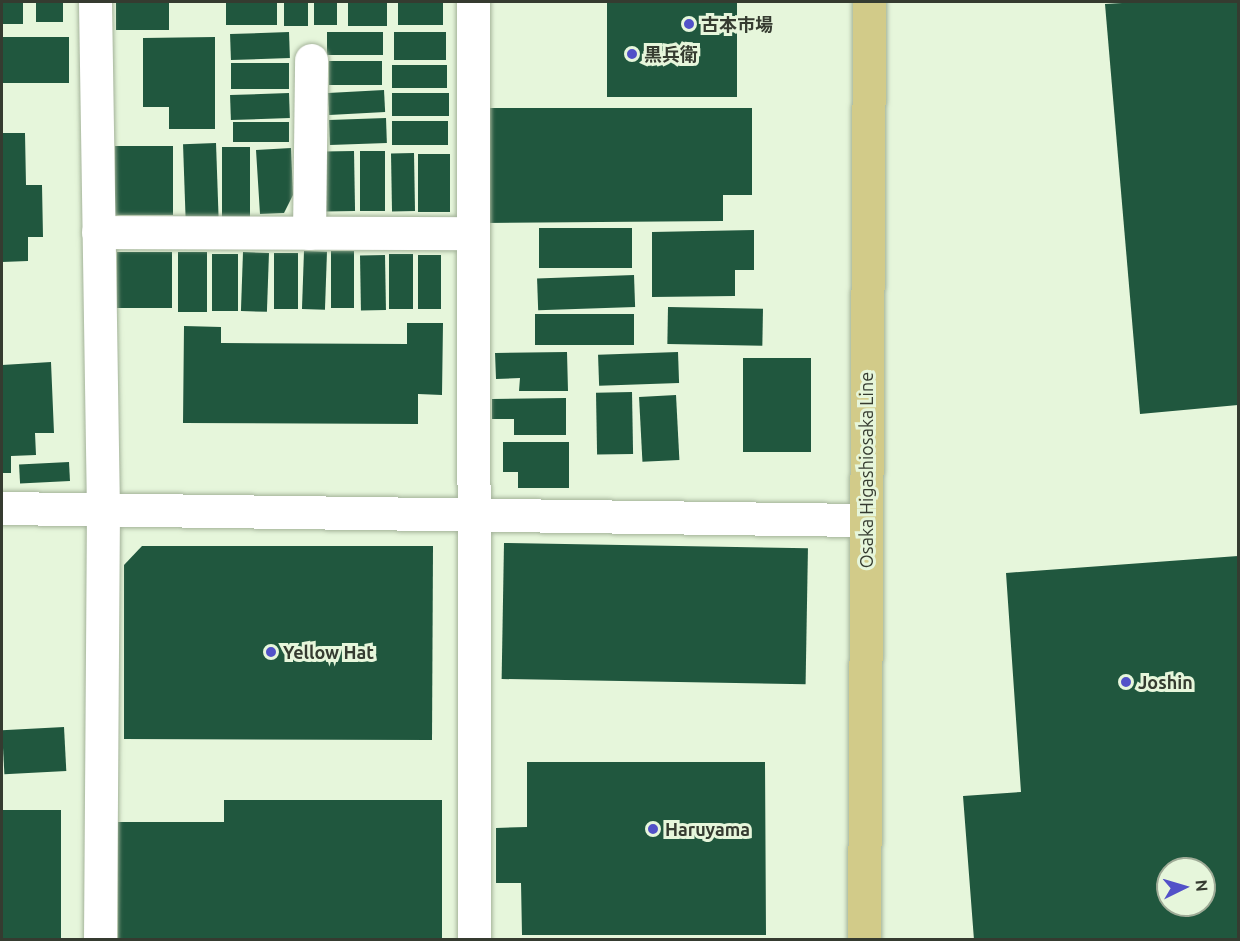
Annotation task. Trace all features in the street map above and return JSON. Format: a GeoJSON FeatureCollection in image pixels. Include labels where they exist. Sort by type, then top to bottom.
{"type":"FeatureCollection","features":[{"type":"Feature","properties":{"kind":"main road","name":"Osaka Higashiosaka Line"},"geometry":{"type":"LineString","coordinates":[[864,939],[869,2]]}},
{"type":"Feature","properties":{"kind":"street"},"geometry":{"type":"LineString","coordinates":[[95,2],[103,509],[100,939]]}},
{"type":"Feature","properties":{"kind":"street"},"geometry":{"type":"LineString","coordinates":[[473,2],[474,939]]}},
{"type":"Feature","properties":{"kind":"street"},"geometry":{"type":"LineString","coordinates":[[309,233],[311,60]]}},
{"type":"Feature","properties":{"kind":"street"},"geometry":{"type":"LineString","coordinates":[[98,232],[473,233]]}},
{"type":"Feature","properties":{"kind":"street"},"geometry":{"type":"LineString","coordinates":[[2,508],[866,520]]}},
{"type":"Feature","properties":{"kind":"building"},"geometry":{"type":"Polygon","coordinates":[[[2,2],[23,2],[23,24],[2,24],[2,2]]]}},
{"type":"Feature","properties":{"kind":"building"},"geometry":{"type":"Polygon","coordinates":[[[36,2],[63,2],[63,22],[36,22],[36,2]]]}},
{"type":"Feature","properties":{"kind":"building"},"geometry":{"type":"Polygon","coordinates":[[[116,2],[169,2],[169,30],[116,30],[116,2]]]}},
{"type":"Feature","properties":{"kind":"building"},"geometry":{"type":"Polygon","coordinates":[[[226,2],[277,2],[277,25],[226,25],[226,2]]]}},
{"type":"Feature","properties":{"kind":"building"},"geometry":{"type":"Polygon","coordinates":[[[284,2],[308,2],[308,26],[284,26],[284,2]]]}},
{"type":"Feature","properties":{"kind":"building"},"geometry":{"type":"Polygon","coordinates":[[[314,2],[337,2],[337,25],[314,25],[314,2]]]}},
{"type":"Feature","properties":{"kind":"building"},"geometry":{"type":"Polygon","coordinates":[[[348,2],[387,2],[387,26],[348,26],[348,2]]]}},
{"type":"Feature","properties":{"kind":"building"},"geometry":{"type":"Polygon","coordinates":[[[398,2],[443,2],[443,25],[398,25],[398,2]]]}},
{"type":"Feature","properties":{"kind":"building"},"geometry":{"type":"Polygon","coordinates":[[[607,2],[737,2],[737,97],[607,97],[607,2]]]}},
{"type":"Feature","properties":{"kind":"building"},"geometry":{"type":"Polygon","coordinates":[[[1238,2],[1238,405],[1140,414],[1105,4],[1238,2]]]}},
{"type":"Feature","properties":{"kind":"building"},"geometry":{"type":"Polygon","coordinates":[[[289,32],[290,58],[231,60],[230,34],[289,32]]]}},
{"type":"Feature","properties":{"kind":"building"},"geometry":{"type":"Polygon","coordinates":[[[327,32],[383,32],[383,55],[327,55],[327,32]]]}},
{"type":"Feature","properties":{"kind":"building"},"geometry":{"type":"Polygon","coordinates":[[[394,32],[446,32],[446,60],[394,60],[394,32]]]}},
{"type":"Feature","properties":{"kind":"building"},"geometry":{"type":"Polygon","coordinates":[[[2,37],[69,37],[69,83],[2,83],[2,37]]]}},
{"type":"Feature","properties":{"kind":"building"},"geometry":{"type":"Polygon","coordinates":[[[215,37],[215,129],[169,129],[169,107],[143,107],[143,38],[215,37]]]}},
{"type":"Feature","properties":{"kind":"building"},"geometry":{"type":"Polygon","coordinates":[[[329,61],[382,61],[382,85],[329,85],[329,61]]]}},
{"type":"Feature","properties":{"kind":"building"},"geometry":{"type":"Polygon","coordinates":[[[231,63],[289,63],[289,89],[231,89],[231,63]]]}},
{"type":"Feature","properties":{"kind":"building"},"geometry":{"type":"Polygon","coordinates":[[[392,65],[447,65],[447,88],[392,88],[392,65]]]}},
{"type":"Feature","properties":{"kind":"building"},"geometry":{"type":"Polygon","coordinates":[[[384,90],[385,112],[329,115],[328,93],[384,90]]]}},
{"type":"Feature","properties":{"kind":"building"},"geometry":{"type":"Polygon","coordinates":[[[289,93],[290,118],[231,120],[230,95],[289,93]]]}},
{"type":"Feature","properties":{"kind":"building"},"geometry":{"type":"Polygon","coordinates":[[[392,93],[449,93],[449,116],[392,116],[392,93]]]}},
{"type":"Feature","properties":{"kind":"building"},"geometry":{"type":"Polygon","coordinates":[[[484,108],[752,108],[752,195],[723,195],[723,221],[485,223],[484,108]]]}},
{"type":"Feature","properties":{"kind":"building"},"geometry":{"type":"Polygon","coordinates":[[[386,118],[387,143],[330,145],[329,120],[386,118]]]}},
{"type":"Feature","properties":{"kind":"building"},"geometry":{"type":"Polygon","coordinates":[[[392,121],[448,121],[448,145],[392,145],[392,121]]]}},
{"type":"Feature","properties":{"kind":"building"},"geometry":{"type":"Polygon","coordinates":[[[233,122],[289,122],[289,142],[233,142],[233,122]]]}},
{"type":"Feature","properties":{"kind":"building"},"geometry":{"type":"Polygon","coordinates":[[[2,133],[25,133],[26,185],[42,185],[43,237],[28,237],[28,261],[2,262],[2,133]]]}},
{"type":"Feature","properties":{"kind":"building"},"geometry":{"type":"Polygon","coordinates":[[[216,143],[219,219],[186,220],[183,144],[216,143]]]}},
{"type":"Feature","properties":{"kind":"building"},"geometry":{"type":"Polygon","coordinates":[[[115,146],[173,146],[173,215],[115,215],[115,146]]]}},
{"type":"Feature","properties":{"kind":"building"},"geometry":{"type":"Polygon","coordinates":[[[222,147],[250,147],[250,219],[222,219],[222,147]]]}},
{"type":"Feature","properties":{"kind":"building"},"geometry":{"type":"Polygon","coordinates":[[[291,148],[293,195],[284,213],[260,214],[256,150],[291,148]]]}},
{"type":"Feature","properties":{"kind":"building"},"geometry":{"type":"Polygon","coordinates":[[[354,151],[355,211],[325,212],[324,152],[354,151]]]}},
{"type":"Feature","properties":{"kind":"building"},"geometry":{"type":"Polygon","coordinates":[[[360,151],[385,151],[385,211],[360,211],[360,151]]]}},
{"type":"Feature","properties":{"kind":"building"},"geometry":{"type":"Polygon","coordinates":[[[391,153],[414,153],[415,211],[392,211],[391,153]]]}},
{"type":"Feature","properties":{"kind":"building"},"geometry":{"type":"Polygon","coordinates":[[[418,154],[450,154],[450,212],[418,212],[418,154]]]}},
{"type":"Feature","properties":{"kind":"building"},"geometry":{"type":"Polygon","coordinates":[[[539,228],[632,228],[632,268],[539,268],[539,228]]]}},
{"type":"Feature","properties":{"kind":"building"},"geometry":{"type":"Polygon","coordinates":[[[754,230],[754,270],[735,270],[735,296],[652,297],[652,232],[754,230]]]}},
{"type":"Feature","properties":{"kind":"building"},"geometry":{"type":"Polygon","coordinates":[[[304,251],[327,252],[325,310],[302,309],[304,251]]]}},
{"type":"Feature","properties":{"kind":"building"},"geometry":{"type":"Polygon","coordinates":[[[331,251],[354,251],[354,308],[331,308],[331,251]]]}},
{"type":"Feature","properties":{"kind":"building"},"geometry":{"type":"Polygon","coordinates":[[[117,252],[172,252],[172,308],[117,308],[117,252]]]}},
{"type":"Feature","properties":{"kind":"building"},"geometry":{"type":"Polygon","coordinates":[[[178,252],[207,252],[207,312],[178,312],[178,252]]]}},
{"type":"Feature","properties":{"kind":"building"},"geometry":{"type":"Polygon","coordinates":[[[243,252],[269,253],[267,312],[241,311],[243,252]]]}},
{"type":"Feature","properties":{"kind":"building"},"geometry":{"type":"Polygon","coordinates":[[[274,253],[298,253],[298,309],[274,309],[274,253]]]}},
{"type":"Feature","properties":{"kind":"building"},"geometry":{"type":"Polygon","coordinates":[[[212,254],[238,254],[238,311],[212,311],[212,254]]]}},
{"type":"Feature","properties":{"kind":"building"},"geometry":{"type":"Polygon","coordinates":[[[389,254],[413,254],[413,309],[389,309],[389,254]]]}},
{"type":"Feature","properties":{"kind":"building"},"geometry":{"type":"Polygon","coordinates":[[[360,255],[385,255],[386,310],[361,310],[360,255]]]}},
{"type":"Feature","properties":{"kind":"building"},"geometry":{"type":"Polygon","coordinates":[[[418,255],[441,255],[441,309],[418,309],[418,255]]]}},
{"type":"Feature","properties":{"kind":"building"},"geometry":{"type":"Polygon","coordinates":[[[634,275],[635,307],[538,310],[537,278],[634,275]]]}},
{"type":"Feature","properties":{"kind":"building"},"geometry":{"type":"Polygon","coordinates":[[[668,307],[763,309],[762,346],[667,344],[668,307]]]}},
{"type":"Feature","properties":{"kind":"building"},"geometry":{"type":"Polygon","coordinates":[[[535,314],[634,314],[634,345],[535,345],[535,314]]]}},
{"type":"Feature","properties":{"kind":"building"},"geometry":{"type":"Polygon","coordinates":[[[407,323],[443,323],[442,395],[418,394],[418,424],[183,423],[184,326],[221,327],[221,343],[407,344],[407,323]]]}},
{"type":"Feature","properties":{"kind":"building"},"geometry":{"type":"Polygon","coordinates":[[[567,352],[568,391],[519,391],[520,378],[496,379],[495,353],[567,352]]]}},
{"type":"Feature","properties":{"kind":"building"},"geometry":{"type":"Polygon","coordinates":[[[678,352],[679,383],[599,386],[598,355],[678,352]]]}},
{"type":"Feature","properties":{"kind":"building"},"geometry":{"type":"Polygon","coordinates":[[[743,358],[811,358],[811,452],[743,452],[743,358]]]}},
{"type":"Feature","properties":{"kind":"building"},"geometry":{"type":"Polygon","coordinates":[[[51,362],[54,433],[35,433],[36,455],[11,456],[11,473],[2,473],[2,365],[51,362]]]}},
{"type":"Feature","properties":{"kind":"building"},"geometry":{"type":"Polygon","coordinates":[[[632,392],[633,454],[597,455],[596,393],[632,392]]]}},
{"type":"Feature","properties":{"kind":"building"},"geometry":{"type":"Polygon","coordinates":[[[676,395],[679,460],[642,462],[639,397],[676,395]]]}},
{"type":"Feature","properties":{"kind":"building"},"geometry":{"type":"Polygon","coordinates":[[[566,398],[566,435],[514,435],[514,419],[492,419],[492,399],[566,398]]]}},
{"type":"Feature","properties":{"kind":"building"},"geometry":{"type":"Polygon","coordinates":[[[503,442],[569,442],[569,488],[518,488],[518,472],[503,472],[503,442]]]}},
{"type":"Feature","properties":{"kind":"building"},"geometry":{"type":"Polygon","coordinates":[[[69,462],[70,481],[20,484],[19,465],[69,462]]]}},
{"type":"Feature","properties":{"kind":"building"},"geometry":{"type":"Polygon","coordinates":[[[504,543],[808,548],[806,684],[502,679],[504,543]]]}},
{"type":"Feature","properties":{"kind":"building"},"geometry":{"type":"Polygon","coordinates":[[[142,546],[433,546],[432,740],[124,739],[124,565],[142,546]]]}},
{"type":"Feature","properties":{"kind":"building","name":"Joshin"},"geometry":{"type":"Polygon","coordinates":[[[1238,556],[1238,940],[974,940],[963,796],[1021,792],[1006,573],[1238,556]]]}},
{"type":"Feature","properties":{"kind":"building"},"geometry":{"type":"Polygon","coordinates":[[[64,727],[66,771],[4,774],[2,730],[64,727]]]}},
{"type":"Feature","properties":{"kind":"building"},"geometry":{"type":"Polygon","coordinates":[[[527,762],[765,762],[766,935],[522,935],[521,883],[496,883],[496,828],[527,827],[527,762]]]}},
{"type":"Feature","properties":{"kind":"building"},"geometry":{"type":"Polygon","coordinates":[[[224,800],[442,800],[442,940],[118,940],[118,822],[224,822],[224,800]]]}},
{"type":"Feature","properties":{"kind":"building"},"geometry":{"type":"Polygon","coordinates":[[[2,810],[61,810],[61,940],[2,940],[2,810]]]}},
{"type":"Feature","properties":{"kind":"place","name":"古本市場"},"geometry":{"type":"Point","coordinates":[689,24]}},
{"type":"Feature","properties":{"kind":"place","name":"黒兵衛"},"geometry":{"type":"Point","coordinates":[632,54]}},
{"type":"Feature","properties":{"kind":"place","name":"Yellow Hat"},"geometry":{"type":"Point","coordinates":[271,652]}},
{"type":"Feature","properties":{"kind":"place","name":"Joshin"},"geometry":{"type":"Point","coordinates":[1126,682]}},
{"type":"Feature","properties":{"kind":"place","name":"Haruyama"},"geometry":{"type":"Point","coordinates":[653,829]}}]}
